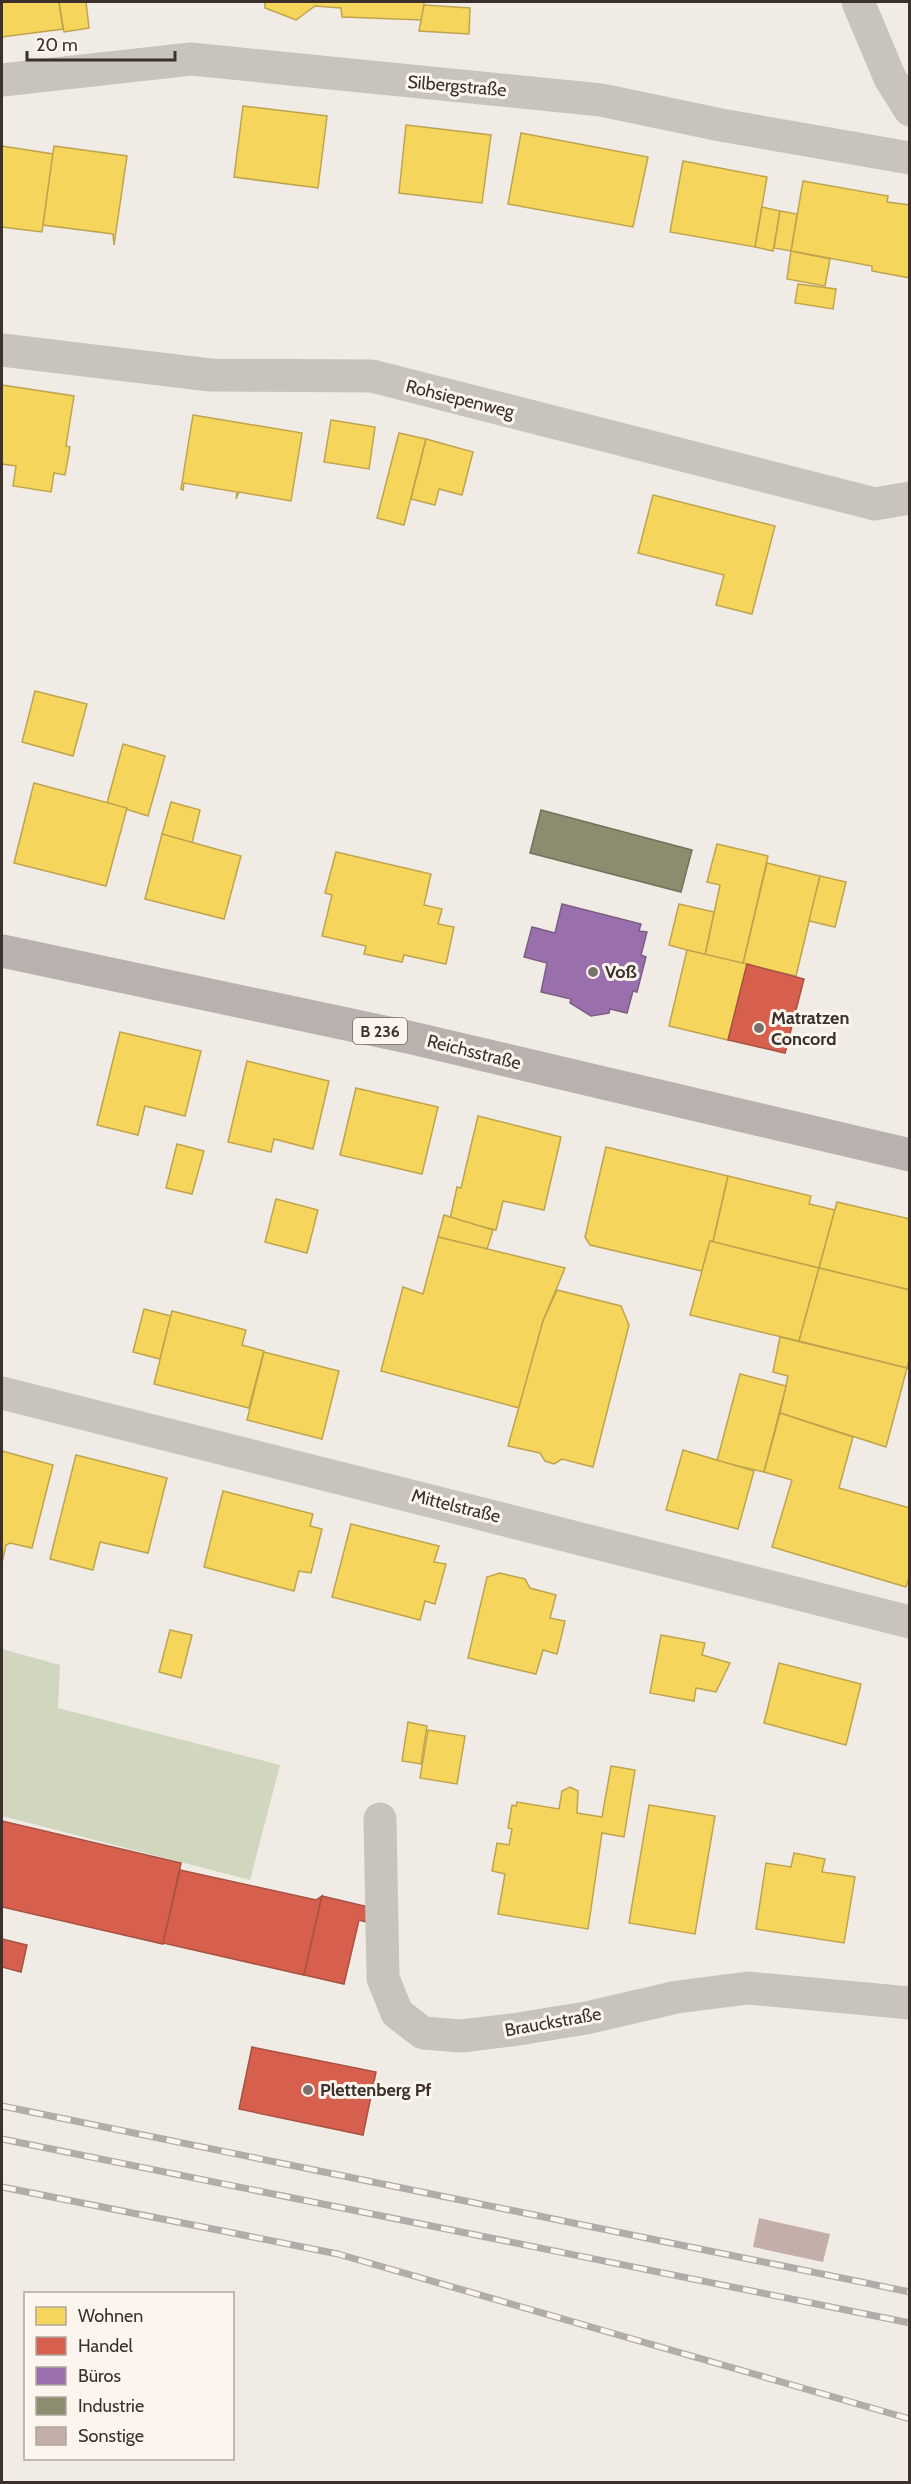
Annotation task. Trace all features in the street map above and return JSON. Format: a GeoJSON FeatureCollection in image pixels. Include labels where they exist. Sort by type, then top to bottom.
{"type":"FeatureCollection","features":[{"type":"Feature","properties":{"kind":"main road","name":"Reichsstraße"},"geometry":{"type":"LineString","coordinates":[[2,951],[408,1036],[909,1155]]}},
{"type":"Feature","properties":{"kind":"street"},"geometry":{"type":"LineString","coordinates":[[858,2],[890,78],[909,110]]}},
{"type":"Feature","properties":{"kind":"street","name":"Silbergstraße"},"geometry":{"type":"LineString","coordinates":[[2,80],[190,59],[601,100],[722,125],[909,158]]}},
{"type":"Feature","properties":{"kind":"street","name":"Rohsiepenweg"},"geometry":{"type":"LineString","coordinates":[[2,350],[210,375],[372,376],[875,504],[909,498]]}},
{"type":"Feature","properties":{"kind":"street","name":"Mittelstraße"},"geometry":{"type":"LineString","coordinates":[[2,1393],[909,1622]]}},
{"type":"Feature","properties":{"kind":"street","name":"Brauckstraße"},"geometry":{"type":"LineString","coordinates":[[380,1819],[384,1978],[397,2013],[423,2033],[461,2036],[512,2030],[586,2018],[677,1997],[748,1988],[909,2003]]}},
{"type":"Feature","properties":{"kind":"green space"},"geometry":{"type":"Polygon","coordinates":[[[2,1649],[60,1665],[58,1708],[280,1765],[250,1880],[2,1816],[2,1649]]]}},
{"type":"Feature","properties":{"kind":"building: Wohnen"},"geometry":{"type":"Polygon","coordinates":[[[2,2],[59,2],[63,29],[2,37],[2,2]]]}},
{"type":"Feature","properties":{"kind":"building: Wohnen"},"geometry":{"type":"Polygon","coordinates":[[[59,2],[86,2],[89,28],[64,32],[59,2]]]}},
{"type":"Feature","properties":{"kind":"building: Wohnen"},"geometry":{"type":"Polygon","coordinates":[[[265,2],[424,2],[423,20],[342,17],[341,8],[315,6],[296,20],[265,8],[265,2]]]}},
{"type":"Feature","properties":{"kind":"building: Wohnen"},"geometry":{"type":"Polygon","coordinates":[[[424,5],[470,8],[469,34],[419,31],[424,5]]]}},
{"type":"Feature","properties":{"kind":"building: Wohnen"},"geometry":{"type":"Polygon","coordinates":[[[243,106],[327,116],[318,188],[234,177],[243,106]]]}},
{"type":"Feature","properties":{"kind":"building: Wohnen"},"geometry":{"type":"Polygon","coordinates":[[[406,125],[491,135],[482,203],[399,193],[406,125]]]}},
{"type":"Feature","properties":{"kind":"building: Wohnen"},"geometry":{"type":"Polygon","coordinates":[[[521,133],[648,157],[633,227],[508,204],[521,133]]]}},
{"type":"Feature","properties":{"kind":"building: Wohnen"},"geometry":{"type":"Polygon","coordinates":[[[2,146],[53,154],[42,232],[2,227],[2,146]]]}},
{"type":"Feature","properties":{"kind":"building: Wohnen"},"geometry":{"type":"Polygon","coordinates":[[[54,146],[127,156],[114,245],[113,234],[43,225],[54,146]]]}},
{"type":"Feature","properties":{"kind":"building: Wohnen"},"geometry":{"type":"Polygon","coordinates":[[[683,161],[767,177],[755,247],[670,232],[683,161]]]}},
{"type":"Feature","properties":{"kind":"building: Wohnen"},"geometry":{"type":"Polygon","coordinates":[[[803,181],[888,196],[887,202],[910,205],[910,278],[872,271],[872,266],[791,251],[803,181]]]}},
{"type":"Feature","properties":{"kind":"building: Wohnen"},"geometry":{"type":"Polygon","coordinates":[[[762,207],[780,211],[773,251],[755,247],[762,207]]]}},
{"type":"Feature","properties":{"kind":"building: Wohnen"},"geometry":{"type":"Polygon","coordinates":[[[780,211],[797,214],[791,251],[774,248],[780,211]]]}},
{"type":"Feature","properties":{"kind":"building: Wohnen"},"geometry":{"type":"Polygon","coordinates":[[[791,251],[830,259],[825,286],[787,279],[791,251]]]}},
{"type":"Feature","properties":{"kind":"building: Wohnen"},"geometry":{"type":"Polygon","coordinates":[[[798,284],[836,289],[833,309],[795,303],[798,284]]]}},
{"type":"Feature","properties":{"kind":"building: Wohnen"},"geometry":{"type":"Polygon","coordinates":[[[2,385],[74,396],[66,446],[70,447],[65,475],[54,473],[51,492],[13,486],[16,466],[2,464],[2,385]]]}},
{"type":"Feature","properties":{"kind":"building: Wohnen"},"geometry":{"type":"Polygon","coordinates":[[[193,415],[302,433],[291,501],[239,492],[236,499],[237,492],[184,483],[183,490],[181,489],[193,415]]]}},
{"type":"Feature","properties":{"kind":"building: Wohnen"},"geometry":{"type":"Polygon","coordinates":[[[331,420],[375,427],[369,469],[324,462],[331,420]]]}},
{"type":"Feature","properties":{"kind":"building: Wohnen"},"geometry":{"type":"Polygon","coordinates":[[[399,433],[426,439],[404,525],[377,518],[399,433]]]}},
{"type":"Feature","properties":{"kind":"building: Wohnen"},"geometry":{"type":"Polygon","coordinates":[[[426,439],[473,452],[462,495],[439,489],[435,505],[411,499],[426,439]]]}},
{"type":"Feature","properties":{"kind":"building: Wohnen"},"geometry":{"type":"Polygon","coordinates":[[[653,495],[775,526],[752,614],[716,605],[724,575],[638,553],[653,495]]]}},
{"type":"Feature","properties":{"kind":"building: Wohnen"},"geometry":{"type":"Polygon","coordinates":[[[35,691],[87,704],[73,756],[22,742],[35,691]]]}},
{"type":"Feature","properties":{"kind":"building: Wohnen"},"geometry":{"type":"Polygon","coordinates":[[[123,744],[165,756],[148,816],[107,803],[123,744]]]}},
{"type":"Feature","properties":{"kind":"building: Wohnen"},"geometry":{"type":"Polygon","coordinates":[[[34,783],[127,808],[106,886],[14,863],[34,783]]]}},
{"type":"Feature","properties":{"kind":"building: Wohnen"},"geometry":{"type":"Polygon","coordinates":[[[171,802],[200,810],[192,843],[162,834],[171,802]]]}},
{"type":"Feature","properties":{"kind":"building: Wohnen"},"geometry":{"type":"Polygon","coordinates":[[[162,834],[241,856],[224,919],[145,899],[162,834]]]}},
{"type":"Feature","properties":{"kind":"building: Wohnen"},"geometry":{"type":"Polygon","coordinates":[[[717,844],[768,856],[743,964],[705,955],[720,885],[707,882],[717,844]]]}},
{"type":"Feature","properties":{"kind":"building: Wohnen"},"geometry":{"type":"Polygon","coordinates":[[[336,852],[431,874],[424,905],[442,909],[438,924],[454,927],[446,964],[404,955],[402,962],[364,954],[366,946],[322,936],[332,895],[325,893],[336,852]]]}},
{"type":"Feature","properties":{"kind":"building: Wohnen"},"geometry":{"type":"Polygon","coordinates":[[[767,863],[820,876],[796,976],[743,964],[767,863]]]}},
{"type":"Feature","properties":{"kind":"building: Wohnen"},"geometry":{"type":"Polygon","coordinates":[[[820,876],[846,882],[835,927],[809,921],[820,876]]]}},
{"type":"Feature","properties":{"kind":"building: Wohnen"},"geometry":{"type":"Polygon","coordinates":[[[679,904],[714,912],[705,955],[669,945],[679,904]]]}},
{"type":"Feature","properties":{"kind":"building: Wohnen"},"geometry":{"type":"Polygon","coordinates":[[[687,950],[747,964],[728,1040],[669,1026],[687,950]]]}},
{"type":"Feature","properties":{"kind":"building: Wohnen"},"geometry":{"type":"Polygon","coordinates":[[[120,1032],[201,1051],[185,1116],[145,1106],[138,1135],[97,1125],[120,1032]]]}},
{"type":"Feature","properties":{"kind":"building: Wohnen"},"geometry":{"type":"Polygon","coordinates":[[[247,1061],[329,1081],[313,1149],[274,1139],[271,1152],[228,1142],[247,1061]]]}},
{"type":"Feature","properties":{"kind":"building: Wohnen"},"geometry":{"type":"Polygon","coordinates":[[[356,1088],[438,1107],[422,1174],[340,1155],[356,1088]]]}},
{"type":"Feature","properties":{"kind":"building: Wohnen"},"geometry":{"type":"Polygon","coordinates":[[[478,1116],[561,1137],[544,1210],[503,1201],[496,1230],[450,1219],[457,1187],[461,1188],[478,1116]]]}},
{"type":"Feature","properties":{"kind":"building: Wohnen"},"geometry":{"type":"Polygon","coordinates":[[[177,1144],[204,1151],[192,1194],[166,1188],[177,1144]]]}},
{"type":"Feature","properties":{"kind":"building: Wohnen"},"geometry":{"type":"Polygon","coordinates":[[[606,1147],[728,1176],[713,1242],[710,1241],[702,1271],[590,1245],[585,1237],[606,1147]]]}},
{"type":"Feature","properties":{"kind":"building: Wohnen"},"geometry":{"type":"Polygon","coordinates":[[[728,1176],[811,1196],[809,1204],[835,1210],[819,1268],[713,1242],[728,1176]]]}},
{"type":"Feature","properties":{"kind":"building: Wohnen"},"geometry":{"type":"Polygon","coordinates":[[[276,1199],[318,1210],[307,1253],[265,1242],[276,1199]]]}},
{"type":"Feature","properties":{"kind":"building: Wohnen"},"geometry":{"type":"Polygon","coordinates":[[[837,1202],[910,1219],[910,1290],[819,1268],[837,1202]]]}},
{"type":"Feature","properties":{"kind":"building: Wohnen"},"geometry":{"type":"Polygon","coordinates":[[[444,1215],[493,1230],[487,1249],[438,1237],[444,1215]]]}},
{"type":"Feature","properties":{"kind":"building: Wohnen"},"geometry":{"type":"Polygon","coordinates":[[[438,1237],[565,1268],[543,1321],[519,1408],[381,1371],[403,1287],[423,1294],[438,1237]]]}},
{"type":"Feature","properties":{"kind":"building: Wohnen"},"geometry":{"type":"Polygon","coordinates":[[[710,1241],[819,1268],[799,1341],[690,1315],[710,1241]]]}},
{"type":"Feature","properties":{"kind":"building: Wohnen"},"geometry":{"type":"Polygon","coordinates":[[[819,1268],[910,1290],[910,1357],[907,1368],[799,1341],[819,1268]]]}},
{"type":"Feature","properties":{"kind":"building: Wohnen"},"geometry":{"type":"Polygon","coordinates":[[[557,1290],[621,1306],[629,1325],[593,1467],[562,1459],[554,1464],[545,1461],[540,1453],[508,1446],[543,1321],[557,1290]]]}},
{"type":"Feature","properties":{"kind":"building: Wohnen"},"geometry":{"type":"Polygon","coordinates":[[[144,1309],[171,1316],[160,1359],[133,1352],[144,1309]]]}},
{"type":"Feature","properties":{"kind":"building: Wohnen"},"geometry":{"type":"Polygon","coordinates":[[[172,1311],[246,1330],[242,1345],[264,1351],[249,1408],[154,1384],[172,1311]]]}},
{"type":"Feature","properties":{"kind":"building: Wohnen"},"geometry":{"type":"Polygon","coordinates":[[[780,1337],[907,1368],[886,1447],[780,1413],[788,1376],[773,1372],[780,1337]]]}},
{"type":"Feature","properties":{"kind":"building: Wohnen"},"geometry":{"type":"Polygon","coordinates":[[[264,1352],[339,1371],[322,1439],[247,1420],[264,1352]]]}},
{"type":"Feature","properties":{"kind":"building: Wohnen"},"geometry":{"type":"Polygon","coordinates":[[[740,1374],[786,1386],[764,1472],[717,1461],[740,1374]]]}},
{"type":"Feature","properties":{"kind":"building: Wohnen"},"geometry":{"type":"Polygon","coordinates":[[[780,1413],[853,1437],[839,1488],[910,1508],[910,1575],[906,1587],[772,1547],[792,1480],[764,1472],[780,1413]]]}},
{"type":"Feature","properties":{"kind":"building: Wohnen"},"geometry":{"type":"Polygon","coordinates":[[[683,1450],[754,1471],[738,1529],[666,1510],[683,1450]]]}},
{"type":"Feature","properties":{"kind":"building: Wohnen"},"geometry":{"type":"Polygon","coordinates":[[[2,1451],[53,1465],[32,1548],[10,1543],[6,1545],[2,1563],[2,1451]]]}},
{"type":"Feature","properties":{"kind":"building: Wohnen"},"geometry":{"type":"Polygon","coordinates":[[[76,1455],[167,1478],[148,1553],[100,1542],[93,1570],[50,1559],[76,1455]]]}},
{"type":"Feature","properties":{"kind":"building: Wohnen"},"geometry":{"type":"Polygon","coordinates":[[[223,1491],[313,1514],[310,1526],[322,1529],[311,1573],[299,1571],[294,1591],[204,1567],[223,1491]]]}},
{"type":"Feature","properties":{"kind":"building: Wohnen"},"geometry":{"type":"Polygon","coordinates":[[[351,1524],[439,1546],[434,1562],[446,1564],[435,1604],[425,1601],[420,1620],[332,1597],[351,1524]]]}},
{"type":"Feature","properties":{"kind":"building: Wohnen"},"geometry":{"type":"Polygon","coordinates":[[[500,1573],[525,1579],[530,1588],[556,1595],[550,1618],[565,1621],[557,1654],[543,1650],[536,1674],[468,1658],[487,1577],[500,1573]]]}},
{"type":"Feature","properties":{"kind":"building: Wohnen"},"geometry":{"type":"Polygon","coordinates":[[[170,1630],[192,1635],[181,1678],[159,1672],[170,1630]]]}},
{"type":"Feature","properties":{"kind":"building: Wohnen"},"geometry":{"type":"Polygon","coordinates":[[[661,1635],[705,1643],[702,1655],[730,1663],[716,1692],[696,1688],[694,1701],[650,1693],[661,1635]]]}},
{"type":"Feature","properties":{"kind":"building: Wohnen"},"geometry":{"type":"Polygon","coordinates":[[[779,1663],[861,1684],[846,1745],[764,1723],[779,1663]]]}},
{"type":"Feature","properties":{"kind":"building: Wohnen"},"geometry":{"type":"Polygon","coordinates":[[[408,1722],[427,1726],[421,1764],[402,1761],[408,1722]]]}},
{"type":"Feature","properties":{"kind":"building: Wohnen"},"geometry":{"type":"Polygon","coordinates":[[[428,1730],[465,1736],[457,1784],[420,1778],[428,1730]]]}},
{"type":"Feature","properties":{"kind":"building: Wohnen"},"geometry":{"type":"Polygon","coordinates":[[[611,1766],[635,1770],[624,1837],[602,1833],[588,1929],[498,1914],[505,1874],[492,1871],[497,1843],[509,1845],[512,1829],[508,1828],[512,1805],[516,1806],[517,1802],[559,1809],[562,1791],[570,1787],[578,1791],[577,1813],[602,1817],[611,1766]]]}},
{"type":"Feature","properties":{"kind":"building: Wohnen"},"geometry":{"type":"Polygon","coordinates":[[[649,1805],[715,1816],[695,1934],[629,1923],[649,1805]]]}},
{"type":"Feature","properties":{"kind":"building: Wohnen"},"geometry":{"type":"Polygon","coordinates":[[[794,1853],[825,1859],[822,1872],[855,1877],[844,1943],[756,1929],[766,1863],[791,1867],[794,1853]]]}},
{"type":"Feature","properties":{"kind":"building: Handel"},"geometry":{"type":"Polygon","coordinates":[[[747,964],[804,979],[785,1053],[728,1040],[747,964]]]}},
{"type":"Feature","properties":{"kind":"building: Handel"},"geometry":{"type":"Polygon","coordinates":[[[2,1821],[181,1863],[163,1944],[2,1907],[2,1821]]]}},
{"type":"Feature","properties":{"kind":"building: Handel"},"geometry":{"type":"Polygon","coordinates":[[[180,1870],[316,1900],[322,1896],[304,1975],[163,1943],[180,1870]]]}},
{"type":"Feature","properties":{"kind":"building: Handel"},"geometry":{"type":"Polygon","coordinates":[[[322,1896],[373,1908],[370,1923],[359,1920],[344,1984],[304,1975],[322,1896]]]}},
{"type":"Feature","properties":{"kind":"building: Handel"},"geometry":{"type":"Polygon","coordinates":[[[2,1939],[27,1945],[21,1972],[2,1967],[2,1939]]]}},
{"type":"Feature","properties":{"kind":"building: Handel","name":"Plettenberg Pf"},"geometry":{"type":"Polygon","coordinates":[[[252,2047],[376,2072],[363,2135],[239,2109],[252,2047]]]}},
{"type":"Feature","properties":{"kind":"building: Büros"},"geometry":{"type":"Polygon","coordinates":[[[562,904],[641,924],[639,931],[647,932],[641,955],[646,957],[637,992],[633,991],[627,1013],[610,1009],[609,1013],[591,1016],[570,1003],[571,999],[541,992],[547,963],[524,957],[532,927],[555,933],[562,904]]]}},
{"type":"Feature","properties":{"kind":"building: Industrie"},"geometry":{"type":"Polygon","coordinates":[[[541,810],[692,850],[681,892],[530,853],[541,810]]]}},
{"type":"Feature","properties":{"kind":"building: Sonstige"},"geometry":{"type":"Polygon","coordinates":[[[759,2218],[830,2234],[823,2262],[753,2247],[759,2218]]]}},
{"type":"Feature","properties":{"kind":"railway"},"geometry":{"type":"LineString","coordinates":[[2,2106],[910,2292]]}},
{"type":"Feature","properties":{"kind":"railway"},"geometry":{"type":"LineString","coordinates":[[2,2139],[910,2323]]}},
{"type":"Feature","properties":{"kind":"railway"},"geometry":{"type":"LineString","coordinates":[[2,2187],[338,2254],[910,2419]]}},
{"type":"Feature","properties":{"kind":"place","name":"Voß"},"geometry":{"type":"Point","coordinates":[593,972]}},
{"type":"Feature","properties":{"kind":"place","name":"Matratzen Concord"},"geometry":{"type":"Point","coordinates":[759,1028]}},
{"type":"Feature","properties":{"kind":"place","name":"Plettenberg Pf"},"geometry":{"type":"Point","coordinates":[308,2090]}}]}
